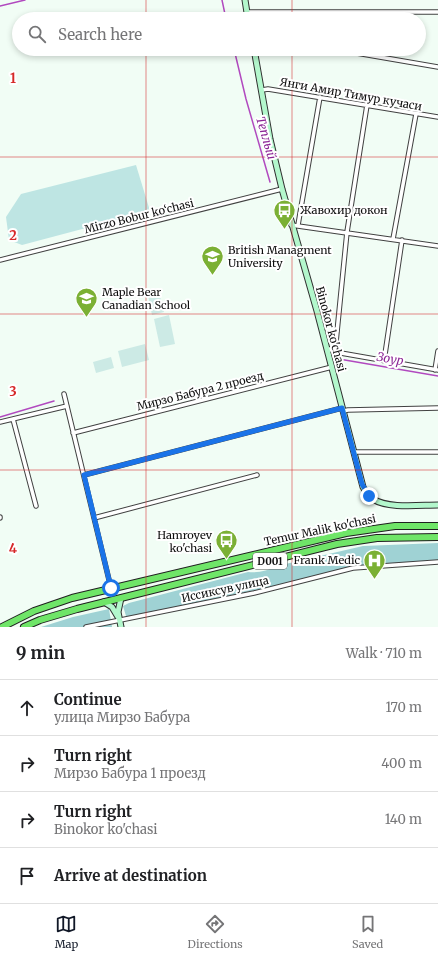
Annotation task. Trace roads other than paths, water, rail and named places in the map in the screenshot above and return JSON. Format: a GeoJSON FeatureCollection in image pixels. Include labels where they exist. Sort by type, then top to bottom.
{"type":"FeatureCollection","features":[{"type":"Feature","properties":{"kind":"highway","name":"Temur Malik ko'chasi"},"geometry":{"type":"LineString","coordinates":[[1,627],[34,611],[62,601],[111,588],[346,533],[395,526],[438,526]]}},
{"type":"Feature","properties":{"kind":"highway","name":"Temur Malik ko'chasi"},"geometry":{"type":"LineString","coordinates":[[24,627],[49,617],[104,602],[342,544],[387,538],[438,537]]}},
{"type":"Feature","properties":{"kind":"main road"},"geometry":{"type":"LineString","coordinates":[[245,0],[247,12]]}},
{"type":"Feature","properties":{"kind":"main road","name":"Binokor ko'chasi"},"geometry":{"type":"LineString","coordinates":[[255,56],[270,139],[282,189],[327,348],[363,487],[371,498],[387,504],[438,505]]}},
{"type":"Feature","properties":{"kind":"main road"},"geometry":{"type":"LineString","coordinates":[[121,598],[118,609],[121,627]]}},
{"type":"Feature","properties":{"kind":"main road"},"geometry":{"type":"LineString","coordinates":[[104,602],[114,610],[120,621]]}},
{"type":"Feature","properties":{"kind":"street"},"geometry":{"type":"LineString","coordinates":[[247,12],[438,12]]}},
{"type":"Feature","properties":{"kind":"street"},"geometry":{"type":"LineString","coordinates":[[374,56],[438,67]]}},
{"type":"Feature","properties":{"kind":"street","name":"Янги Амир Тимур кучаси"},"geometry":{"type":"LineString","coordinates":[[262,90],[268,89],[438,117]]}},
{"type":"Feature","properties":{"kind":"street"},"geometry":{"type":"LineString","coordinates":[[298,225],[320,97]]}},
{"type":"Feature","properties":{"kind":"street"},"geometry":{"type":"LineString","coordinates":[[335,352],[347,232],[367,105]]}},
{"type":"Feature","properties":{"kind":"street"},"geometry":{"type":"LineString","coordinates":[[393,239],[416,114]]}},
{"type":"Feature","properties":{"kind":"street","name":"Mirzo Bobur ko‘chasi"},"geometry":{"type":"LineString","coordinates":[[0,260],[282,189]]}},
{"type":"Feature","properties":{"kind":"street"},"geometry":{"type":"LineString","coordinates":[[291,225],[438,246]]}},
{"type":"Feature","properties":{"kind":"street"},"geometry":{"type":"LineString","coordinates":[[384,361],[402,240]]}},
{"type":"Feature","properties":{"kind":"street"},"geometry":{"type":"LineString","coordinates":[[327,348],[335,352],[437,370],[438,351]]}},
{"type":"Feature","properties":{"kind":"street","name":"Мирзо Бабура 2 проезд"},"geometry":{"type":"LineString","coordinates":[[73,433],[332,367]]}},
{"type":"Feature","properties":{"kind":"street"},"geometry":{"type":"LineString","coordinates":[[64,394],[111,588]]}},
{"type":"Feature","properties":{"kind":"street"},"geometry":{"type":"LineString","coordinates":[[0,422],[67,406]]}},
{"type":"Feature","properties":{"kind":"street"},"geometry":{"type":"LineString","coordinates":[[84,475],[343,409],[438,408]]}},
{"type":"Feature","properties":{"kind":"street"},"geometry":{"type":"LineString","coordinates":[[13,419],[36,506]]}},
{"type":"Feature","properties":{"kind":"street"},"geometry":{"type":"LineString","coordinates":[[354,452],[438,452]]}},
{"type":"Feature","properties":{"kind":"street"},"geometry":{"type":"LineString","coordinates":[[94,518],[257,475]]}},
{"type":"Feature","properties":{"kind":"street","name":"Иссиксув улица"},"geometry":{"type":"LineString","coordinates":[[86,627],[254,593],[353,568],[438,562]]}},
{"type":"Feature","properties":{"kind":"waterway"},"geometry":{"type":"LineString","coordinates":[[0,6],[25,0]]}},
{"type":"Feature","properties":{"kind":"waterway"},"geometry":{"type":"LineString","coordinates":[[222,0],[225,12]]}},
{"type":"Feature","properties":{"kind":"waterway","name":"Теплый"},"geometry":{"type":"LineString","coordinates":[[236,56],[246,99],[270,182]]}},
{"type":"Feature","properties":{"kind":"waterway","name":"Зоур"},"geometry":{"type":"LineString","coordinates":[[339,359],[438,376]]}},
{"type":"Feature","properties":{"kind":"waterway"},"geometry":{"type":"LineString","coordinates":[[0,417],[54,401]]}},
{"type":"Feature","properties":{"kind":"place","name":"Жавохир докон"},"geometry":{"type":"Point","coordinates":[284,230]}},
{"type":"Feature","properties":{"kind":"place","name":"British Managment University"},"geometry":{"type":"Point","coordinates":[213,276]}},
{"type":"Feature","properties":{"kind":"place","name":"Maple Bear Canadian School"},"geometry":{"type":"Point","coordinates":[86,318]}},
{"type":"Feature","properties":{"kind":"place","name":"Hamroyev ko'chasi"},"geometry":{"type":"Point","coordinates":[227,560]}},
{"type":"Feature","properties":{"kind":"place","name":"Frank Medic"},"geometry":{"type":"Point","coordinates":[375,580]}}]}
